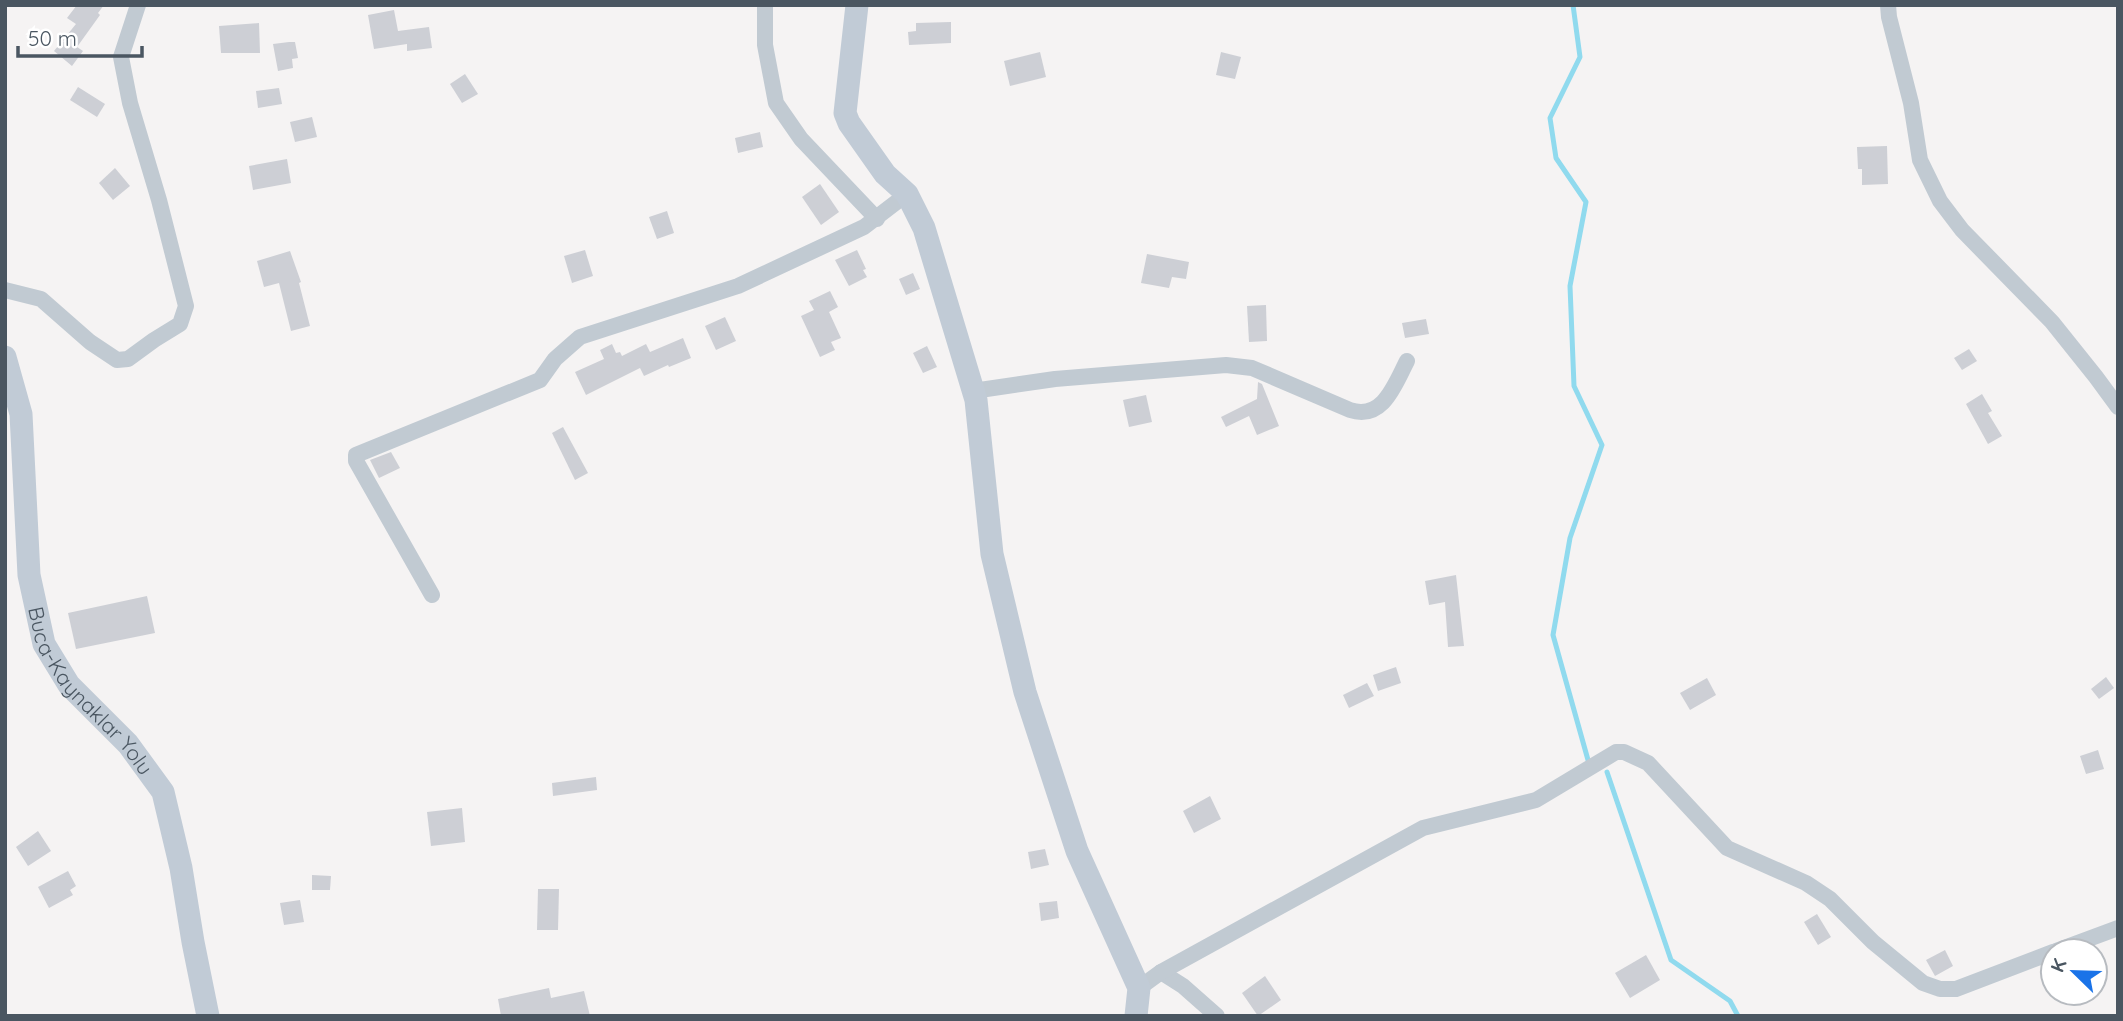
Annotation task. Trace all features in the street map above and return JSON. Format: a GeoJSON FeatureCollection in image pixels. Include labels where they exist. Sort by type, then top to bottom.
{"type":"FeatureCollection","features":[{"type":"Feature","properties":{"kind":"street"},"geometry":{"type":"LineString","coordinates":[[5,290],[41,299],[90,342],[117,360],[128,359],[180,324],[186,306],[159,200],[130,103],[121,57],[138,5]]}},
{"type":"Feature","properties":{"kind":"street"},"geometry":{"type":"LineString","coordinates":[[765,5],[765,45],[776,103],[801,139],[877,219]]}},
{"type":"Feature","properties":{"kind":"street"},"geometry":{"type":"LineString","coordinates":[[857,5],[845,113],[849,123],[885,174],[907,194],[924,228],[976,400],[992,554],[1025,692],[1077,852],[1139,988],[1136,1016]]}},
{"type":"Feature","properties":{"kind":"street"},"geometry":{"type":"LineString","coordinates":[[1888,5],[1920,160],[1940,201],[1962,230],[2052,322],[2118,407]]}},
{"type":"Feature","properties":{"kind":"street"},"geometry":{"type":"LineString","coordinates":[[432,595],[356,461],[356,455],[540,380],[555,359],[580,338],[738,286],[864,227],[907,194]]}},
{"type":"Feature","properties":{"kind":"street","name":"Buca-Kaynaklar Yolu"},"geometry":{"type":"LineString","coordinates":[[5,357],[21,414],[29,575],[44,644],[69,685],[128,744],[163,792],[181,868],[208,1016]]}},
{"type":"Feature","properties":{"kind":"street"},"geometry":{"type":"LineString","coordinates":[[973,391],[1055,379],[1226,365],[1252,368],[1362,413],[1376,410],[1389,395],[1406,360]]}},
{"type":"Feature","properties":{"kind":"street"},"geometry":{"type":"LineString","coordinates":[[1139,988],[1161,972],[1423,828],[1536,800],[1616,752],[1624,752],[1648,763],[1727,848],[1806,883],[1830,899],[1873,943],[1923,983],[1940,989],[1955,989],[2039,958]]}},
{"type":"Feature","properties":{"kind":"street"},"geometry":{"type":"LineString","coordinates":[[2094,937],[2118,928]]}},
{"type":"Feature","properties":{"kind":"street"},"geometry":{"type":"LineString","coordinates":[[1161,972],[1184,986],[1217,1016]]}},
{"type":"Feature","properties":{"kind":"building"},"geometry":{"type":"Polygon","coordinates":[[[77,5],[104,5],[77,47],[83,51],[72,66],[54,51],[76,24],[67,18],[77,5]]]}},
{"type":"Feature","properties":{"kind":"building"},"geometry":{"type":"Polygon","coordinates":[[[394,10],[398,31],[429,27],[432,48],[407,51],[407,44],[374,49],[368,15],[394,10]]]}},
{"type":"Feature","properties":{"kind":"building"},"geometry":{"type":"Polygon","coordinates":[[[951,22],[951,43],[909,45],[908,32],[916,31],[916,23],[951,22]]]}},
{"type":"Feature","properties":{"kind":"building"},"geometry":{"type":"Polygon","coordinates":[[[259,23],[260,53],[221,53],[219,26],[259,23]]]}},
{"type":"Feature","properties":{"kind":"building"},"geometry":{"type":"Polygon","coordinates":[[[295,42],[298,58],[292,59],[293,68],[278,71],[273,44],[295,42]]]}},
{"type":"Feature","properties":{"kind":"building"},"geometry":{"type":"Polygon","coordinates":[[[1040,52],[1046,77],[1010,86],[1004,61],[1040,52]]]}},
{"type":"Feature","properties":{"kind":"building"},"geometry":{"type":"Polygon","coordinates":[[[1221,52],[1241,57],[1235,79],[1216,75],[1221,52]]]}},
{"type":"Feature","properties":{"kind":"building"},"geometry":{"type":"Polygon","coordinates":[[[465,74],[478,94],[462,103],[450,84],[465,74]]]}},
{"type":"Feature","properties":{"kind":"building"},"geometry":{"type":"Polygon","coordinates":[[[78,87],[105,104],[97,117],[70,100],[78,87]]]}},
{"type":"Feature","properties":{"kind":"building"},"geometry":{"type":"Polygon","coordinates":[[[279,88],[282,104],[258,108],[256,91],[279,88]]]}},
{"type":"Feature","properties":{"kind":"building"},"geometry":{"type":"Polygon","coordinates":[[[312,117],[317,137],[295,142],[290,122],[312,117]]]}},
{"type":"Feature","properties":{"kind":"building"},"geometry":{"type":"Polygon","coordinates":[[[760,132],[763,147],[738,153],[735,138],[760,132]]]}},
{"type":"Feature","properties":{"kind":"building"},"geometry":{"type":"Polygon","coordinates":[[[1887,146],[1888,184],[1862,185],[1857,147],[1887,146]]]}},
{"type":"Feature","properties":{"kind":"building"},"geometry":{"type":"Polygon","coordinates":[[[287,159],[291,183],[253,190],[249,166],[287,159]]]}},
{"type":"Feature","properties":{"kind":"building"},"geometry":{"type":"Polygon","coordinates":[[[115,168],[130,186],[113,200],[99,183],[115,168]]]}},
{"type":"Feature","properties":{"kind":"building"},"geometry":{"type":"Polygon","coordinates":[[[820,184],[839,212],[821,225],[802,197],[820,184]]]}},
{"type":"Feature","properties":{"kind":"building"},"geometry":{"type":"Polygon","coordinates":[[[667,211],[674,233],[657,239],[649,217],[667,211]]]}},
{"type":"Feature","properties":{"kind":"building"},"geometry":{"type":"Polygon","coordinates":[[[585,250],[593,276],[572,283],[564,256],[585,250]]]}},
{"type":"Feature","properties":{"kind":"building"},"geometry":{"type":"Polygon","coordinates":[[[857,250],[867,277],[849,286],[835,260],[857,250]]]}},
{"type":"Feature","properties":{"kind":"building"},"geometry":{"type":"Polygon","coordinates":[[[290,251],[301,282],[299,283],[310,326],[291,331],[279,283],[264,287],[257,261],[290,251]]]}},
{"type":"Feature","properties":{"kind":"building"},"geometry":{"type":"Polygon","coordinates":[[[1147,254],[1189,262],[1186,279],[1172,277],[1169,288],[1141,283],[1147,254]]]}},
{"type":"Feature","properties":{"kind":"building"},"geometry":{"type":"Polygon","coordinates":[[[913,273],[920,289],[906,295],[899,279],[913,273]]]}},
{"type":"Feature","properties":{"kind":"building"},"geometry":{"type":"Polygon","coordinates":[[[830,291],[838,307],[829,312],[841,338],[831,342],[835,350],[820,357],[801,316],[814,310],[809,301],[830,291]]]}},
{"type":"Feature","properties":{"kind":"building"},"geometry":{"type":"Polygon","coordinates":[[[1266,305],[1267,341],[1249,342],[1247,306],[1266,305]]]}},
{"type":"Feature","properties":{"kind":"building"},"geometry":{"type":"Polygon","coordinates":[[[725,317],[736,341],[716,350],[705,326],[725,317]]]}},
{"type":"Feature","properties":{"kind":"building"},"geometry":{"type":"Polygon","coordinates":[[[1426,319],[1429,334],[1405,338],[1402,323],[1426,319]]]}},
{"type":"Feature","properties":{"kind":"building"},"geometry":{"type":"Polygon","coordinates":[[[683,338],[691,358],[644,376],[640,368],[586,395],[575,372],[604,359],[600,350],[612,344],[616,353],[620,352],[622,356],[646,344],[650,352],[683,338]]]}},
{"type":"Feature","properties":{"kind":"building"},"geometry":{"type":"Polygon","coordinates":[[[927,346],[937,367],[923,373],[913,353],[927,346]]]}},
{"type":"Feature","properties":{"kind":"building"},"geometry":{"type":"Polygon","coordinates":[[[1969,349],[1977,361],[1962,370],[1954,358],[1969,349]]]}},
{"type":"Feature","properties":{"kind":"building"},"geometry":{"type":"Polygon","coordinates":[[[1258,382],[1262,384],[1279,426],[1257,435],[1249,416],[1226,427],[1221,417],[1257,399],[1258,382]]]}},
{"type":"Feature","properties":{"kind":"building"},"geometry":{"type":"Polygon","coordinates":[[[1982,394],[1992,411],[1988,413],[2002,436],[1988,444],[1966,404],[1982,394]]]}},
{"type":"Feature","properties":{"kind":"building"},"geometry":{"type":"Polygon","coordinates":[[[1146,395],[1152,422],[1129,427],[1123,400],[1146,395]]]}},
{"type":"Feature","properties":{"kind":"building"},"geometry":{"type":"Polygon","coordinates":[[[563,427],[588,473],[575,480],[552,433],[563,427]]]}},
{"type":"Feature","properties":{"kind":"building"},"geometry":{"type":"Polygon","coordinates":[[[391,452],[400,468],[379,478],[370,460],[391,452]]]}},
{"type":"Feature","properties":{"kind":"building"},"geometry":{"type":"Polygon","coordinates":[[[1456,575],[1464,646],[1448,647],[1445,602],[1429,605],[1425,581],[1456,575]]]}},
{"type":"Feature","properties":{"kind":"building"},"geometry":{"type":"Polygon","coordinates":[[[147,596],[155,633],[76,649],[68,613],[147,596]]]}},
{"type":"Feature","properties":{"kind":"building"},"geometry":{"type":"Polygon","coordinates":[[[1396,667],[1401,683],[1378,691],[1373,675],[1396,667]]]}},
{"type":"Feature","properties":{"kind":"building"},"geometry":{"type":"Polygon","coordinates":[[[2106,677],[2114,688],[2099,699],[2091,689],[2106,677]]]}},
{"type":"Feature","properties":{"kind":"building"},"geometry":{"type":"Polygon","coordinates":[[[1707,678],[1716,695],[1690,710],[1680,693],[1707,678]]]}},
{"type":"Feature","properties":{"kind":"building"},"geometry":{"type":"Polygon","coordinates":[[[1367,683],[1374,696],[1349,708],[1343,695],[1367,683]]]}},
{"type":"Feature","properties":{"kind":"building"},"geometry":{"type":"Polygon","coordinates":[[[2098,750],[2104,769],[2086,774],[2080,756],[2098,750]]]}},
{"type":"Feature","properties":{"kind":"building"},"geometry":{"type":"Polygon","coordinates":[[[596,777],[597,790],[553,796],[552,783],[596,777]]]}},
{"type":"Feature","properties":{"kind":"building"},"geometry":{"type":"Polygon","coordinates":[[[1210,796],[1221,819],[1194,833],[1183,811],[1210,796]]]}},
{"type":"Feature","properties":{"kind":"building"},"geometry":{"type":"Polygon","coordinates":[[[462,808],[465,842],[431,846],[427,812],[462,808]]]}},
{"type":"Feature","properties":{"kind":"building"},"geometry":{"type":"Polygon","coordinates":[[[38,831],[51,851],[28,866],[16,847],[38,831]]]}},
{"type":"Feature","properties":{"kind":"building"},"geometry":{"type":"Polygon","coordinates":[[[1045,849],[1049,865],[1031,869],[1028,852],[1045,849]]]}},
{"type":"Feature","properties":{"kind":"building"},"geometry":{"type":"Polygon","coordinates":[[[68,871],[76,886],[70,890],[73,895],[49,908],[38,887],[68,871]]]}},
{"type":"Feature","properties":{"kind":"building"},"geometry":{"type":"Polygon","coordinates":[[[312,875],[331,876],[330,890],[312,890],[312,875]]]}},
{"type":"Feature","properties":{"kind":"building"},"geometry":{"type":"Polygon","coordinates":[[[538,889],[559,889],[558,930],[537,930],[538,889]]]}},
{"type":"Feature","properties":{"kind":"building"},"geometry":{"type":"Polygon","coordinates":[[[300,900],[304,922],[284,925],[280,903],[300,900]]]}},
{"type":"Feature","properties":{"kind":"building"},"geometry":{"type":"Polygon","coordinates":[[[1057,901],[1059,918],[1041,921],[1039,903],[1057,901]]]}},
{"type":"Feature","properties":{"kind":"building"},"geometry":{"type":"Polygon","coordinates":[[[1817,914],[1831,937],[1818,945],[1804,922],[1817,914]]]}},
{"type":"Feature","properties":{"kind":"building"},"geometry":{"type":"Polygon","coordinates":[[[1945,950],[1953,966],[1935,976],[1926,960],[1945,950]]]}},
{"type":"Feature","properties":{"kind":"building"},"geometry":{"type":"Polygon","coordinates":[[[1646,955],[1660,980],[1630,998],[1615,973],[1646,955]]]}},
{"type":"Feature","properties":{"kind":"building"},"geometry":{"type":"Polygon","coordinates":[[[1265,976],[1281,1000],[1258,1016],[1242,993],[1265,976]]]}},
{"type":"Feature","properties":{"kind":"building"},"geometry":{"type":"Polygon","coordinates":[[[549,988],[551,998],[584,991],[590,1016],[501,1016],[498,999],[549,988]]]}},
{"type":"Feature","properties":{"kind":"waterway"},"geometry":{"type":"LineString","coordinates":[[1573,5],[1580,57],[1550,118],[1556,158],[1586,202],[1570,286],[1574,386],[1602,445],[1570,538],[1553,635],[1588,760]]}},
{"type":"Feature","properties":{"kind":"waterway"},"geometry":{"type":"LineString","coordinates":[[1607,772],[1671,960],[1730,1001],[1738,1016]]}}]}
